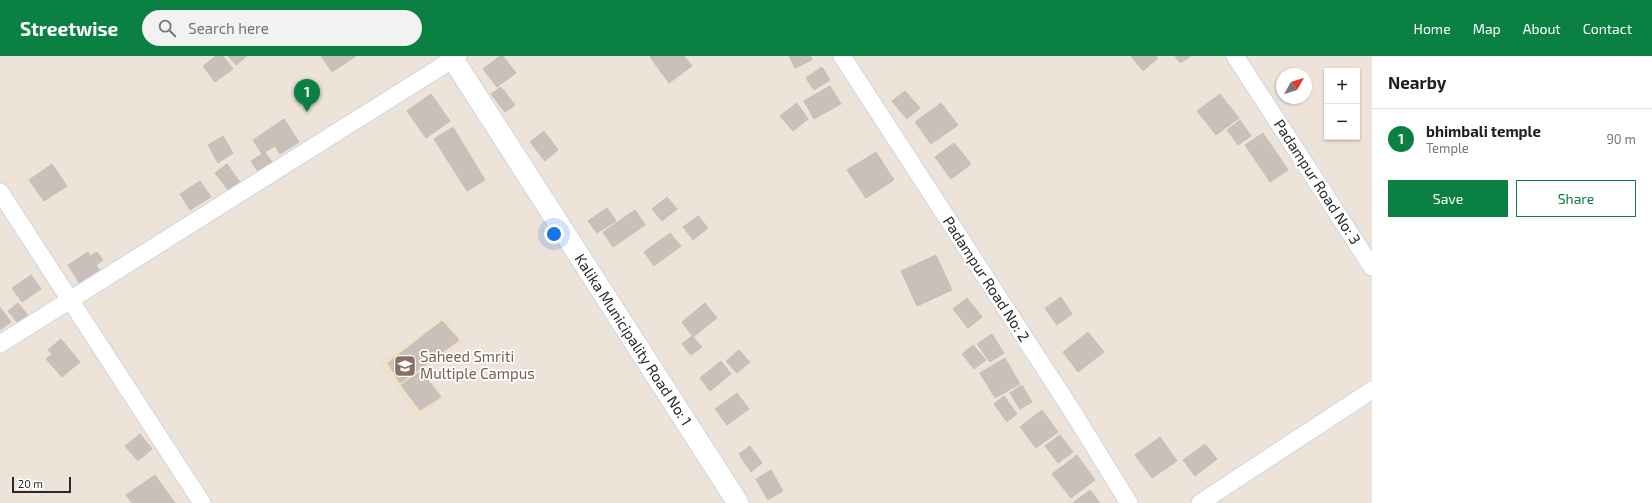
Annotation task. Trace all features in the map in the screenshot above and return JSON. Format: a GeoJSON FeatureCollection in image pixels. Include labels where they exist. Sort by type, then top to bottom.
{"type":"FeatureCollection","features":[{"type":"Feature","properties":{"kind":"street","name":"Padampur Road No: 2"},"geometry":{"type":"LineString","coordinates":[[842,56],[1069,406],[1129,503]]}},
{"type":"Feature","properties":{"kind":"street","name":"Padampur Road No: 3"},"geometry":{"type":"LineString","coordinates":[[1235,56],[1372,267]]}},
{"type":"Feature","properties":{"kind":"street"},"geometry":{"type":"LineString","coordinates":[[0,344],[454,57]]}},
{"type":"Feature","properties":{"kind":"street","name":"Kalika Municipality Road No: 1"},"geometry":{"type":"LineString","coordinates":[[454,57],[738,503]]}},
{"type":"Feature","properties":{"kind":"street"},"geometry":{"type":"LineString","coordinates":[[0,192],[202,503]]}},
{"type":"Feature","properties":{"kind":"street"},"geometry":{"type":"LineString","coordinates":[[1200,503],[1372,390]]}},
{"type":"Feature","properties":{"kind":"shaded area","name":"Saheed Smriti Multiple Campus"},"geometry":{"type":"Polygon","coordinates":[[[445,318],[462,343],[424,369],[444,399],[418,417],[380,363],[445,318]]]}},
{"type":"Feature","properties":{"kind":"building"},"geometry":{"type":"Polygon","coordinates":[[[216,56],[223,56],[233,69],[215,82],[203,66],[216,56]]]}},
{"type":"Feature","properties":{"kind":"building"},"geometry":{"type":"Polygon","coordinates":[[[228,56],[247,56],[236,65],[228,56]]]}},
{"type":"Feature","properties":{"kind":"building"},"geometry":{"type":"Polygon","coordinates":[[[321,56],[356,56],[332,72],[321,56]]]}},
{"type":"Feature","properties":{"kind":"building"},"geometry":{"type":"Polygon","coordinates":[[[500,56],[503,56],[516,73],[497,87],[483,69],[500,56]]]}},
{"type":"Feature","properties":{"kind":"building"},"geometry":{"type":"Polygon","coordinates":[[[684,56],[692,66],[669,83],[650,57],[684,56]]]}},
{"type":"Feature","properties":{"kind":"building"},"geometry":{"type":"Polygon","coordinates":[[[789,56],[810,56],[812,60],[795,68],[789,56]]]}},
{"type":"Feature","properties":{"kind":"building"},"geometry":{"type":"Polygon","coordinates":[[[1131,56],[1156,56],[1158,58],[1143,71],[1131,56]]]}},
{"type":"Feature","properties":{"kind":"building"},"geometry":{"type":"Polygon","coordinates":[[[1175,56],[1191,56],[1180,63],[1175,56]]]}},
{"type":"Feature","properties":{"kind":"building"},"geometry":{"type":"Polygon","coordinates":[[[822,67],[830,80],[814,90],[806,78],[822,67]]]}},
{"type":"Feature","properties":{"kind":"building"},"geometry":{"type":"Polygon","coordinates":[[[830,86],[841,104],[814,119],[804,101],[830,86]]]}},
{"type":"Feature","properties":{"kind":"building"},"geometry":{"type":"Polygon","coordinates":[[[501,87],[515,105],[505,112],[491,94],[501,87]]]}},
{"type":"Feature","properties":{"kind":"building"},"geometry":{"type":"Polygon","coordinates":[[[905,91],[920,108],[907,119],[892,101],[905,91]]]}},
{"type":"Feature","properties":{"kind":"building"},"geometry":{"type":"Polygon","coordinates":[[[431,94],[450,121],[426,138],[407,111],[431,94]]]}},
{"type":"Feature","properties":{"kind":"building"},"geometry":{"type":"Polygon","coordinates":[[[1220,94],[1239,118],[1216,135],[1197,111],[1220,94]]]}},
{"type":"Feature","properties":{"kind":"building"},"geometry":{"type":"Polygon","coordinates":[[[797,103],[808,119],[793,131],[780,116],[797,103]]]}},
{"type":"Feature","properties":{"kind":"building"},"geometry":{"type":"Polygon","coordinates":[[[941,103],[958,125],[931,144],[915,122],[941,103]]]}},
{"type":"Feature","properties":{"kind":"building"},"geometry":{"type":"Polygon","coordinates":[[[284,119],[299,142],[280,154],[275,146],[262,154],[253,140],[284,119]]]}},
{"type":"Feature","properties":{"kind":"building"},"geometry":{"type":"Polygon","coordinates":[[[1240,120],[1251,136],[1238,145],[1227,130],[1240,120]]]}},
{"type":"Feature","properties":{"kind":"building"},"geometry":{"type":"Polygon","coordinates":[[[453,127],[485,180],[467,191],[434,139],[453,127]]]}},
{"type":"Feature","properties":{"kind":"building"},"geometry":{"type":"Polygon","coordinates":[[[544,131],[558,150],[545,161],[530,142],[544,131]]]}},
{"type":"Feature","properties":{"kind":"building"},"geometry":{"type":"Polygon","coordinates":[[[1263,133],[1288,170],[1270,182],[1245,145],[1263,133]]]}},
{"type":"Feature","properties":{"kind":"building"},"geometry":{"type":"Polygon","coordinates":[[[223,136],[233,153],[218,163],[208,145],[223,136]]]}},
{"type":"Feature","properties":{"kind":"building"},"geometry":{"type":"Polygon","coordinates":[[[954,143],[971,164],[951,179],[935,157],[954,143]]]}},
{"type":"Feature","properties":{"kind":"building"},"geometry":{"type":"Polygon","coordinates":[[[265,152],[276,168],[262,178],[251,161],[265,152]]]}},
{"type":"Feature","properties":{"kind":"building"},"geometry":{"type":"Polygon","coordinates":[[[876,152],[894,180],[866,198],[847,170],[876,152]]]}},
{"type":"Feature","properties":{"kind":"building"},"geometry":{"type":"Polygon","coordinates":[[[52,164],[67,186],[44,201],[29,180],[52,164]]]}},
{"type":"Feature","properties":{"kind":"building"},"geometry":{"type":"Polygon","coordinates":[[[227,164],[240,182],[229,191],[215,173],[227,164]]]}},
{"type":"Feature","properties":{"kind":"building"},"geometry":{"type":"Polygon","coordinates":[[[200,181],[211,197],[190,210],[180,194],[200,181]]]}},
{"type":"Feature","properties":{"kind":"building"},"geometry":{"type":"Polygon","coordinates":[[[667,197],[677,209],[662,221],[652,209],[667,197]]]}},
{"type":"Feature","properties":{"kind":"building"},"geometry":{"type":"Polygon","coordinates":[[[607,208],[616,221],[597,233],[588,221],[607,208]]]}},
{"type":"Feature","properties":{"kind":"building"},"geometry":{"type":"Polygon","coordinates":[[[635,210],[645,225],[613,247],[603,232],[635,210]]]}},
{"type":"Feature","properties":{"kind":"building"},"geometry":{"type":"Polygon","coordinates":[[[698,216],[708,228],[693,240],[683,227],[698,216]]]}},
{"type":"Feature","properties":{"kind":"building"},"geometry":{"type":"Polygon","coordinates":[[[670,233],[681,246],[654,266],[644,252],[670,233]]]}},
{"type":"Feature","properties":{"kind":"building"},"geometry":{"type":"Polygon","coordinates":[[[88,252],[90,256],[97,252],[103,260],[96,265],[100,271],[80,284],[68,265],[88,252]]]}},
{"type":"Feature","properties":{"kind":"building"},"geometry":{"type":"Polygon","coordinates":[[[936,255],[952,290],[917,306],[901,271],[936,255]]]}},
{"type":"Feature","properties":{"kind":"building"},"geometry":{"type":"Polygon","coordinates":[[[31,275],[41,289],[22,302],[12,288],[31,275]]]}},
{"type":"Feature","properties":{"kind":"building"},"geometry":{"type":"Polygon","coordinates":[[[1061,297],[1072,314],[1057,325],[1045,308],[1061,297]]]}},
{"type":"Feature","properties":{"kind":"building"},"geometry":{"type":"Polygon","coordinates":[[[967,298],[982,317],[968,328],[953,309],[967,298]]]}},
{"type":"Feature","properties":{"kind":"building"},"geometry":{"type":"Polygon","coordinates":[[[18,303],[30,318],[20,326],[8,311],[18,303]]]}},
{"type":"Feature","properties":{"kind":"building"},"geometry":{"type":"Polygon","coordinates":[[[705,303],[717,318],[693,337],[682,322],[705,303]]]}},
{"type":"Feature","properties":{"kind":"building"},"geometry":{"type":"Polygon","coordinates":[[[0,307],[11,322],[0,330],[0,307]]]}},
{"type":"Feature","properties":{"kind":"building"},"geometry":{"type":"Polygon","coordinates":[[[442,321],[459,340],[400,383],[388,363],[442,321]]]}},
{"type":"Feature","properties":{"kind":"building"},"geometry":{"type":"Polygon","coordinates":[[[1088,332],[1104,352],[1078,372],[1063,352],[1088,332]]]}},
{"type":"Feature","properties":{"kind":"building"},"geometry":{"type":"Polygon","coordinates":[[[992,334],[1004,353],[990,362],[977,344],[992,334]]]}},
{"type":"Feature","properties":{"kind":"building"},"geometry":{"type":"Polygon","coordinates":[[[692,336],[702,347],[691,355],[682,344],[692,336]]]}},
{"type":"Feature","properties":{"kind":"building"},"geometry":{"type":"Polygon","coordinates":[[[61,339],[80,362],[62,377],[46,359],[52,354],[48,350],[61,339]]]}},
{"type":"Feature","properties":{"kind":"building"},"geometry":{"type":"Polygon","coordinates":[[[973,345],[986,360],[974,369],[962,354],[973,345]]]}},
{"type":"Feature","properties":{"kind":"building"},"geometry":{"type":"Polygon","coordinates":[[[739,350],[750,362],[737,373],[726,361],[739,350]]]}},
{"type":"Feature","properties":{"kind":"building"},"geometry":{"type":"Polygon","coordinates":[[[1005,358],[1020,384],[995,398],[980,373],[1005,358]]]}},
{"type":"Feature","properties":{"kind":"building"},"geometry":{"type":"Polygon","coordinates":[[[721,361],[731,374],[710,391],[700,378],[721,361]]]}},
{"type":"Feature","properties":{"kind":"building"},"geometry":{"type":"Polygon","coordinates":[[[421,371],[441,397],[420,410],[401,385],[421,371]]]}},
{"type":"Feature","properties":{"kind":"building"},"geometry":{"type":"Polygon","coordinates":[[[1022,385],[1032,402],[1020,409],[1010,393],[1022,385]]]}},
{"type":"Feature","properties":{"kind":"building"},"geometry":{"type":"Polygon","coordinates":[[[737,393],[749,409],[727,425],[715,409],[737,393]]]}},
{"type":"Feature","properties":{"kind":"building"},"geometry":{"type":"Polygon","coordinates":[[[1004,396],[1017,414],[1007,422],[994,404],[1004,396]]]}},
{"type":"Feature","properties":{"kind":"building"},"geometry":{"type":"Polygon","coordinates":[[[1042,410],[1058,432],[1036,448],[1020,427],[1042,410]]]}},
{"type":"Feature","properties":{"kind":"building"},"geometry":{"type":"Polygon","coordinates":[[[140,434],[152,449],[138,461],[125,446],[140,434]]]}},
{"type":"Feature","properties":{"kind":"building"},"geometry":{"type":"Polygon","coordinates":[[[1060,435],[1073,452],[1058,463],[1045,446],[1060,435]]]}},
{"type":"Feature","properties":{"kind":"building"},"geometry":{"type":"Polygon","coordinates":[[[1160,437],[1177,461],[1152,478],[1135,455],[1160,437]]]}},
{"type":"Feature","properties":{"kind":"building"},"geometry":{"type":"Polygon","coordinates":[[[1205,444],[1217,459],[1195,476],[1183,460],[1205,444]]]}},
{"type":"Feature","properties":{"kind":"building"},"geometry":{"type":"Polygon","coordinates":[[[750,446],[762,463],[751,472],[739,454],[750,446]]]}},
{"type":"Feature","properties":{"kind":"building"},"geometry":{"type":"Polygon","coordinates":[[[1077,455],[1095,480],[1071,498],[1052,474],[1077,455]]]}},
{"type":"Feature","properties":{"kind":"building"},"geometry":{"type":"Polygon","coordinates":[[[771,470],[783,491],[768,500],[756,479],[771,470]]]}},
{"type":"Feature","properties":{"kind":"building"},"geometry":{"type":"Polygon","coordinates":[[[155,475],[175,503],[132,503],[126,495],[155,475]]]}},
{"type":"Feature","properties":{"kind":"building"},"geometry":{"type":"Polygon","coordinates":[[[1090,490],[1100,503],[1073,503],[1090,490]]]}},
{"type":"Feature","properties":{"kind":"place","name":"bhimbali temple"},"geometry":{"type":"Point","coordinates":[307,112]}},
{"type":"Feature","properties":{"kind":"place","name":"Saheed Smriti Multiple Campus"},"geometry":{"type":"Point","coordinates":[405,366]}}]}
